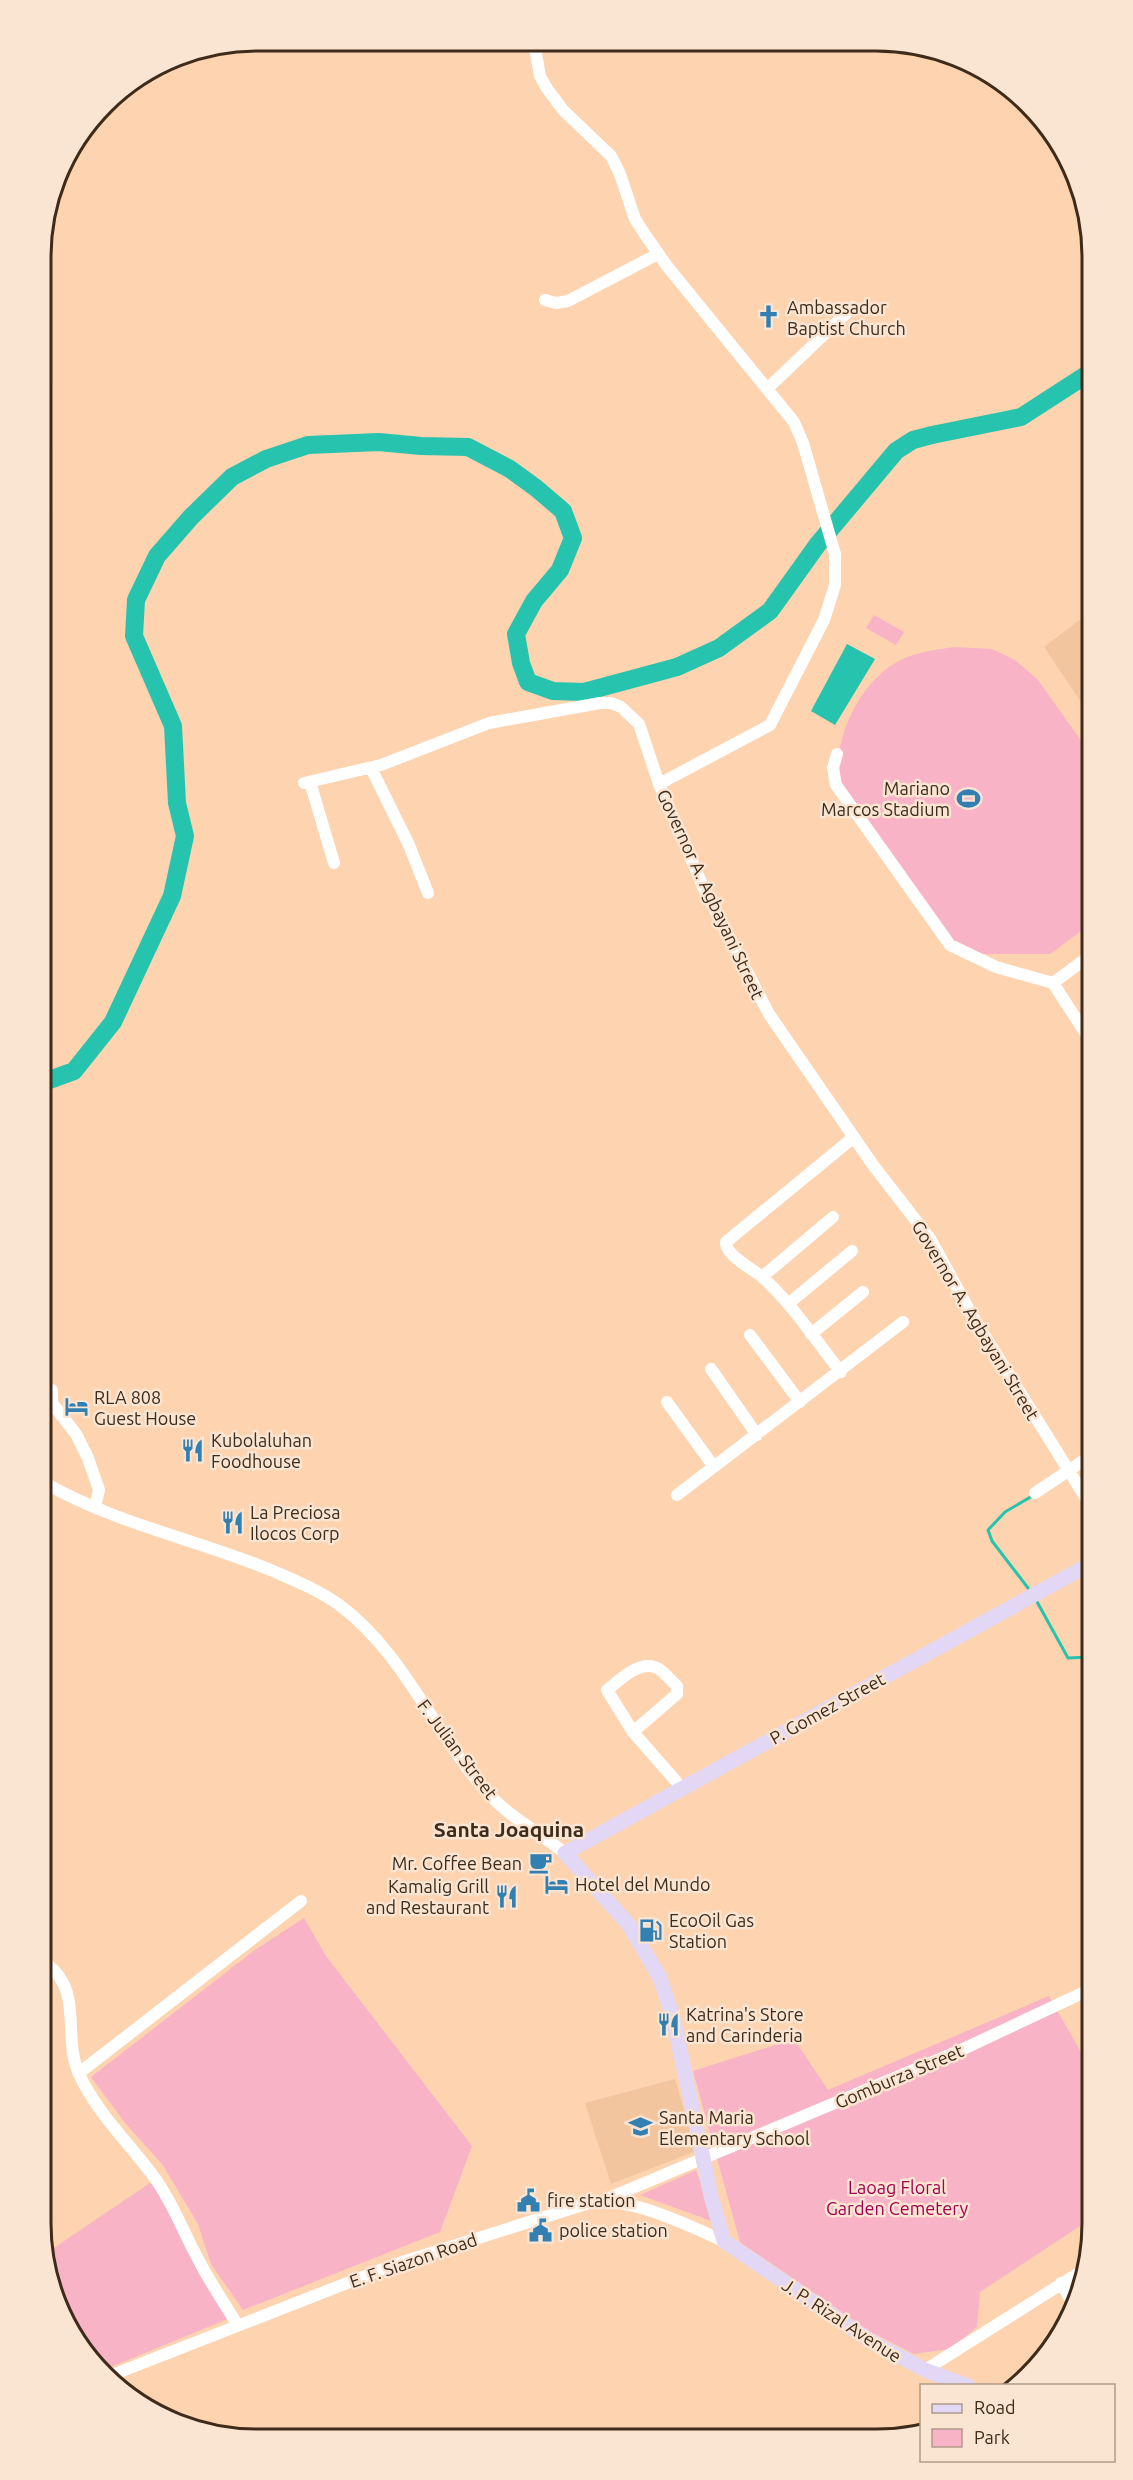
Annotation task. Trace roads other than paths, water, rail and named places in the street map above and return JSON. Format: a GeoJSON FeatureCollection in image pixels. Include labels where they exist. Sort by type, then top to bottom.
{"type":"FeatureCollection","features":[{"type":"Feature","properties":{"kind":"main road","name":"P. Gomez Street"},"geometry":{"type":"LineString","coordinates":[[565,1853],[1082,1568]]}},
{"type":"Feature","properties":{"kind":"main road","name":"F. Julian Street"},"geometry":{"type":"LineString","coordinates":[[565,1853],[629,1925],[660,1978],[673,2017],[703,2158],[724,2241]]}},
{"type":"Feature","properties":{"kind":"main road","name":"J. P. Rizal Avenue"},"geometry":{"type":"LineString","coordinates":[[724,2241],[869,2340],[925,2370],[965,2384]]}},
{"type":"Feature","properties":{"kind":"street"},"geometry":{"type":"LineString","coordinates":[[536,51],[540,76],[546,87],[563,110],[611,156],[620,174],[635,219],[658,254],[794,422],[831,537],[835,582],[830,605],[770,725],[659,784]]}},
{"type":"Feature","properties":{"kind":"street"},"geometry":{"type":"LineString","coordinates":[[545,300],[556,303],[568,301],[658,254]]}},
{"type":"Feature","properties":{"kind":"street"},"geometry":{"type":"LineString","coordinates":[[768,388],[853,307]]}},
{"type":"Feature","properties":{"kind":"street","name":"Governor A. Agbayani Street"},"geometry":{"type":"LineString","coordinates":[[334,863],[307,783],[371,768],[489,723],[610,703],[628,712],[639,724],[659,784],[704,889],[769,1014],[854,1137],[931,1240],[973,1317],[1082,1491]]}},
{"type":"Feature","properties":{"kind":"street"},"geometry":{"type":"LineString","coordinates":[[837,754],[833,768],[836,785],[950,945],[996,967],[1053,983],[1082,1028]]}},
{"type":"Feature","properties":{"kind":"street"},"geometry":{"type":"LineString","coordinates":[[371,768],[405,837],[428,892]]}},
{"type":"Feature","properties":{"kind":"street"},"geometry":{"type":"LineString","coordinates":[[1053,983],[1082,961]]}},
{"type":"Feature","properties":{"kind":"street"},"geometry":{"type":"LineString","coordinates":[[841,1372],[788,1304],[762,1277],[729,1251],[726,1242],[854,1137]]}},
{"type":"Feature","properties":{"kind":"street"},"geometry":{"type":"LineString","coordinates":[[762,1277],[833,1217]]}},
{"type":"Feature","properties":{"kind":"street"},"geometry":{"type":"LineString","coordinates":[[788,1304],[852,1251]]}},
{"type":"Feature","properties":{"kind":"street"},"geometry":{"type":"LineString","coordinates":[[811,1334],[863,1292]]}},
{"type":"Feature","properties":{"kind":"street"},"geometry":{"type":"LineString","coordinates":[[677,1495],[903,1323]]}},
{"type":"Feature","properties":{"kind":"street"},"geometry":{"type":"LineString","coordinates":[[750,1335],[800,1402]]}},
{"type":"Feature","properties":{"kind":"street"},"geometry":{"type":"LineString","coordinates":[[711,1370],[757,1435]]}},
{"type":"Feature","properties":{"kind":"street"},"geometry":{"type":"LineString","coordinates":[[52,1390],[52,1404],[76,1434],[88,1458],[99,1490],[95,1507]]}},
{"type":"Feature","properties":{"kind":"street"},"geometry":{"type":"LineString","coordinates":[[667,1402],[714,1467]]}},
{"type":"Feature","properties":{"kind":"street"},"geometry":{"type":"LineString","coordinates":[[1035,1493],[1082,1462]]}},
{"type":"Feature","properties":{"kind":"street","name":"F. Julian Street"},"geometry":{"type":"LineString","coordinates":[[51,1486],[95,1507],[239,1557],[309,1586],[339,1605],[397,1666],[486,1791],[516,1818],[538,1831],[565,1853]]}},
{"type":"Feature","properties":{"kind":"street"},"geometry":{"type":"LineString","coordinates":[[633,1732],[677,1694],[676,1686],[659,1669],[643,1667],[633,1671],[607,1690],[633,1732],[682,1788]]}},
{"type":"Feature","properties":{"kind":"street"},"geometry":{"type":"LineString","coordinates":[[79,2073],[301,1901]]}},
{"type":"Feature","properties":{"kind":"street"},"geometry":{"type":"LineString","coordinates":[[51,1968],[65,1982],[69,1994],[72,2050],[79,2073],[97,2104],[155,2178],[180,2218],[194,2252],[237,2324]]}},
{"type":"Feature","properties":{"kind":"street","name":"Gomburza Street"},"geometry":{"type":"LineString","coordinates":[[604,2200],[961,2050],[1082,1993]]}},
{"type":"Feature","properties":{"kind":"street"},"geometry":{"type":"LineString","coordinates":[[604,2200],[685,2224],[724,2241]]}},
{"type":"Feature","properties":{"kind":"street","name":"E. F. Siazon Road"},"geometry":{"type":"LineString","coordinates":[[116,2373],[393,2265],[549,2214],[604,2200]]}},
{"type":"Feature","properties":{"kind":"street"},"geometry":{"type":"LineString","coordinates":[[925,2370],[1075,2274]]}},
{"type":"Feature","properties":{"kind":"street"},"geometry":{"type":"LineString","coordinates":[[1060,2283],[1068,2296]]}},
{"type":"Feature","properties":{"kind":"water"},"geometry":{"type":"Polygon","coordinates":[[[847,644],[875,659],[835,725],[811,711],[847,644]]]}},
{"type":"Feature","properties":{"kind":"waterway"},"geometry":{"type":"LineString","coordinates":[[51,1079],[74,1071],[113,1022],[172,896],[185,836],[177,803],[173,726],[134,636],[136,600],[157,556],[191,517],[232,477],[266,459],[308,445],[379,442],[468,447],[510,469],[563,511],[573,538],[560,570],[534,601],[516,634],[521,663],[528,682],[553,691],[584,692],[677,667],[719,648],[770,611],[818,544],[896,451],[913,440],[1021,417],[1082,378]]}},
{"type":"Feature","properties":{"kind":"waterway"},"geometry":{"type":"LineString","coordinates":[[1028,1588],[992,1541],[988,1530],[1005,1512],[1034,1495]]}},
{"type":"Feature","properties":{"kind":"waterway"},"geometry":{"type":"LineString","coordinates":[[1036,1600],[1068,1658],[1082,1657]]}},
{"type":"Feature","properties":{"kind":"place","name":"Ambassador Baptist Church"},"geometry":{"type":"Point","coordinates":[769,317]}},
{"type":"Feature","properties":{"kind":"place","name":"Mariano Marcos Stadium"},"geometry":{"type":"Point","coordinates":[968,798]}},
{"type":"Feature","properties":{"kind":"place","name":"RLA 808 Guest House"},"geometry":{"type":"Point","coordinates":[76,1407]}},
{"type":"Feature","properties":{"kind":"place","name":"Kubolaluhan Foodhouse"},"geometry":{"type":"Point","coordinates":[193,1450]}},
{"type":"Feature","properties":{"kind":"place","name":"La Preciosa Ilocos Corp"},"geometry":{"type":"Point","coordinates":[232,1522]}},
{"type":"Feature","properties":{"kind":"place","name":"Mr. Coffee Bean"},"geometry":{"type":"Point","coordinates":[540,1863]}},
{"type":"Feature","properties":{"kind":"place","name":"Hotel del Mundo"},"geometry":{"type":"Point","coordinates":[557,1884]}},
{"type":"Feature","properties":{"kind":"place","name":"Kamalig Grill and Restaurant"},"geometry":{"type":"Point","coordinates":[507,1896]}},
{"type":"Feature","properties":{"kind":"place","name":"EcoOil Gas Station"},"geometry":{"type":"Point","coordinates":[651,1930]}},
{"type":"Feature","properties":{"kind":"place","name":"Katrina's Store and Carinderia"},"geometry":{"type":"Point","coordinates":[668,2024]}},
{"type":"Feature","properties":{"kind":"place","name":"Santa Maria Elementary School"},"geometry":{"type":"Point","coordinates":[641,2127]}},
{"type":"Feature","properties":{"kind":"place","name":"fire station"},"geometry":{"type":"Point","coordinates":[529,2200]}},
{"type":"Feature","properties":{"kind":"place","name":"police station"},"geometry":{"type":"Point","coordinates":[541,2230]}},
{"type":"Feature","properties":{"kind":"district","name":"Santa Joaquina"},"geometry":{"type":"Point","coordinates":[509,1829]}},
{"type":"Feature","properties":{"kind":"park label","name":"Laoag Floral Garden Cemetery"},"geometry":{"type":"Point","coordinates":[897,2197]}}]}
